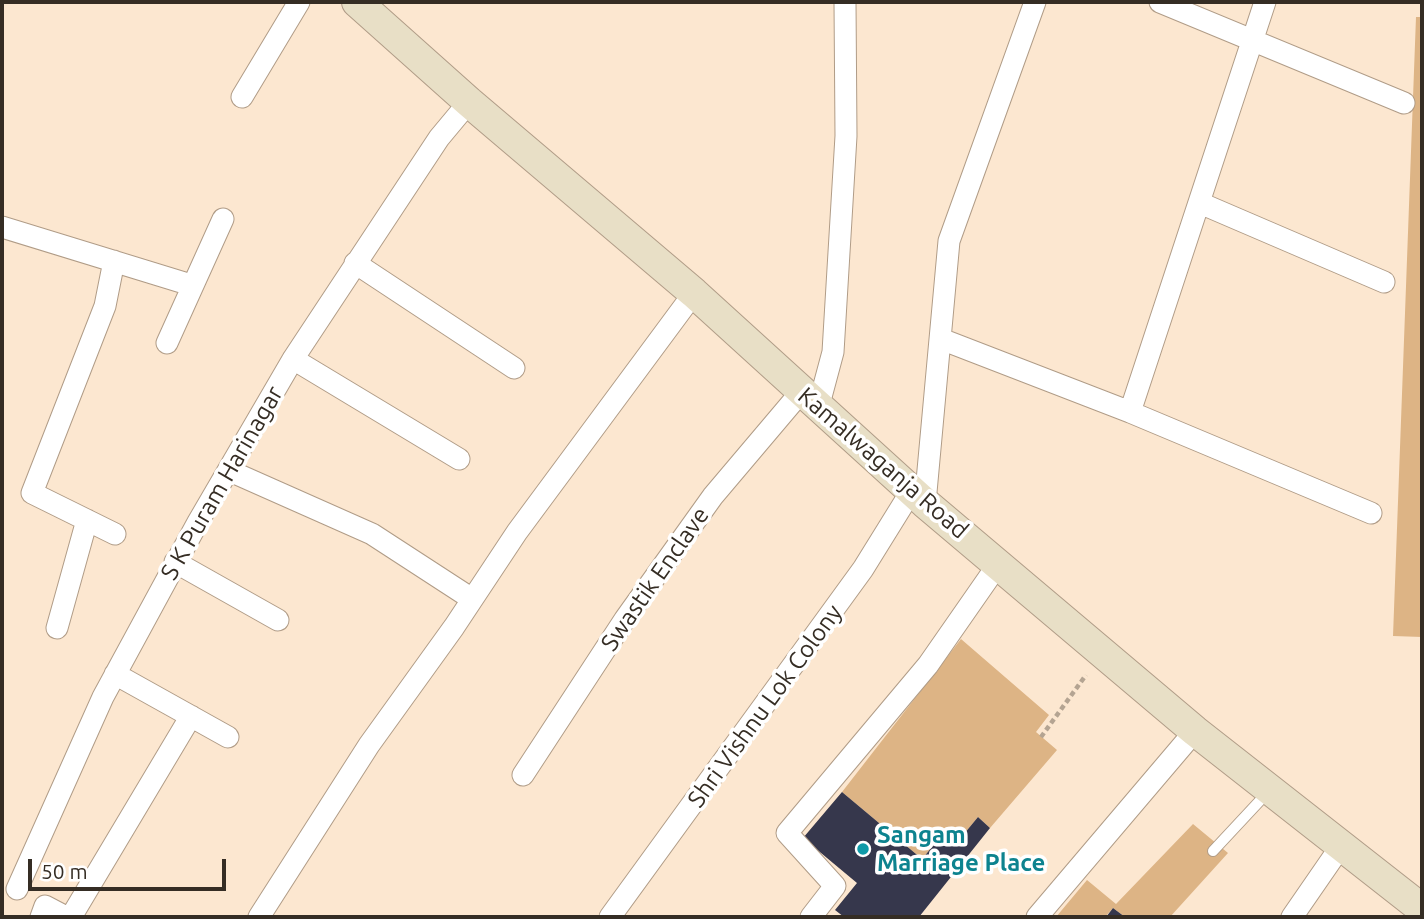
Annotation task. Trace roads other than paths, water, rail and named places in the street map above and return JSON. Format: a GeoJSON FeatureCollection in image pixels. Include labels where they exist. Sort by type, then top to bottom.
{"type":"FeatureCollection","features":[{"type":"Feature","properties":{"kind":"main road","name":"Kamalwaganja Road"},"geometry":{"type":"LineString","coordinates":[[357,2],[469,102],[695,293],[809,400],[918,496],[1195,731],[1422,909]]}},
{"type":"Feature","properties":{"kind":"street"},"geometry":{"type":"LineString","coordinates":[[242,97],[299,2]]}},
{"type":"Feature","properties":{"kind":"street"},"geometry":{"type":"LineString","coordinates":[[809,400],[833,352],[846,136],[845,2]]}},
{"type":"Feature","properties":{"kind":"street"},"geometry":{"type":"LineString","coordinates":[[918,496],[941,339],[949,241],[1035,2]]}},
{"type":"Feature","properties":{"kind":"street"},"geometry":{"type":"LineString","coordinates":[[1160,2],[1405,103]]}},
{"type":"Feature","properties":{"kind":"street"},"geometry":{"type":"LineString","coordinates":[[1130,412],[1265,2]]}},
{"type":"Feature","properties":{"kind":"street","name":"S K Puram Harinagar"},"geometry":{"type":"LineString","coordinates":[[17,889],[115,674],[175,562],[293,359],[439,138],[469,102]]}},
{"type":"Feature","properties":{"kind":"street"},"geometry":{"type":"LineString","coordinates":[[1200,203],[1384,282]]}},
{"type":"Feature","properties":{"kind":"street"},"geometry":{"type":"LineString","coordinates":[[167,343],[223,219]]}},
{"type":"Feature","properties":{"kind":"street"},"geometry":{"type":"LineString","coordinates":[[2,227],[191,285]]}},
{"type":"Feature","properties":{"kind":"street"},"geometry":{"type":"LineString","coordinates":[[114,261],[105,306],[32,493],[116,534]]}},
{"type":"Feature","properties":{"kind":"street"},"geometry":{"type":"LineString","coordinates":[[355,263],[514,368]]}},
{"type":"Feature","properties":{"kind":"street"},"geometry":{"type":"LineString","coordinates":[[259,917],[369,745],[517,532],[695,293]]}},
{"type":"Feature","properties":{"kind":"street"},"geometry":{"type":"LineString","coordinates":[[941,339],[1130,412],[1371,513]]}},
{"type":"Feature","properties":{"kind":"street"},"geometry":{"type":"LineString","coordinates":[[293,359],[459,459]]}},
{"type":"Feature","properties":{"kind":"street","name":"Swastik Enclave"},"geometry":{"type":"LineString","coordinates":[[523,775],[625,619],[705,508],[809,400]]}},
{"type":"Feature","properties":{"kind":"street"},"geometry":{"type":"LineString","coordinates":[[230,471],[372,534],[472,599]]}},
{"type":"Feature","properties":{"kind":"street","name":"Shri Vishnu Lok Colony"},"geometry":{"type":"LineString","coordinates":[[610,917],[918,496]]}},
{"type":"Feature","properties":{"kind":"street"},"geometry":{"type":"LineString","coordinates":[[57,628],[88,520]]}},
{"type":"Feature","properties":{"kind":"street"},"geometry":{"type":"LineString","coordinates":[[175,562],[278,620]]}},
{"type":"Feature","properties":{"kind":"street"},"geometry":{"type":"LineString","coordinates":[[811,917],[835,886],[787,833],[928,665],[999,563]]}},
{"type":"Feature","properties":{"kind":"street"},"geometry":{"type":"LineString","coordinates":[[115,674],[228,737]]}},
{"type":"Feature","properties":{"kind":"street"},"geometry":{"type":"LineString","coordinates":[[71,917],[191,716]]}},
{"type":"Feature","properties":{"kind":"street"},"geometry":{"type":"LineString","coordinates":[[1037,917],[1195,731]]}},
{"type":"Feature","properties":{"kind":"street"},"geometry":{"type":"LineString","coordinates":[[1292,917],[1341,846]]}},
{"type":"Feature","properties":{"kind":"street"},"geometry":{"type":"LineString","coordinates":[[41,917],[46,906],[65,917]]}},
{"type":"Feature","properties":{"kind":"lane"},"geometry":{"type":"LineString","coordinates":[[1213,851],[1270,790]]}},
{"type":"Feature","properties":{"kind":"place","name":"Sangam Marriage Place"},"geometry":{"type":"Point","coordinates":[863,849]}}]}
